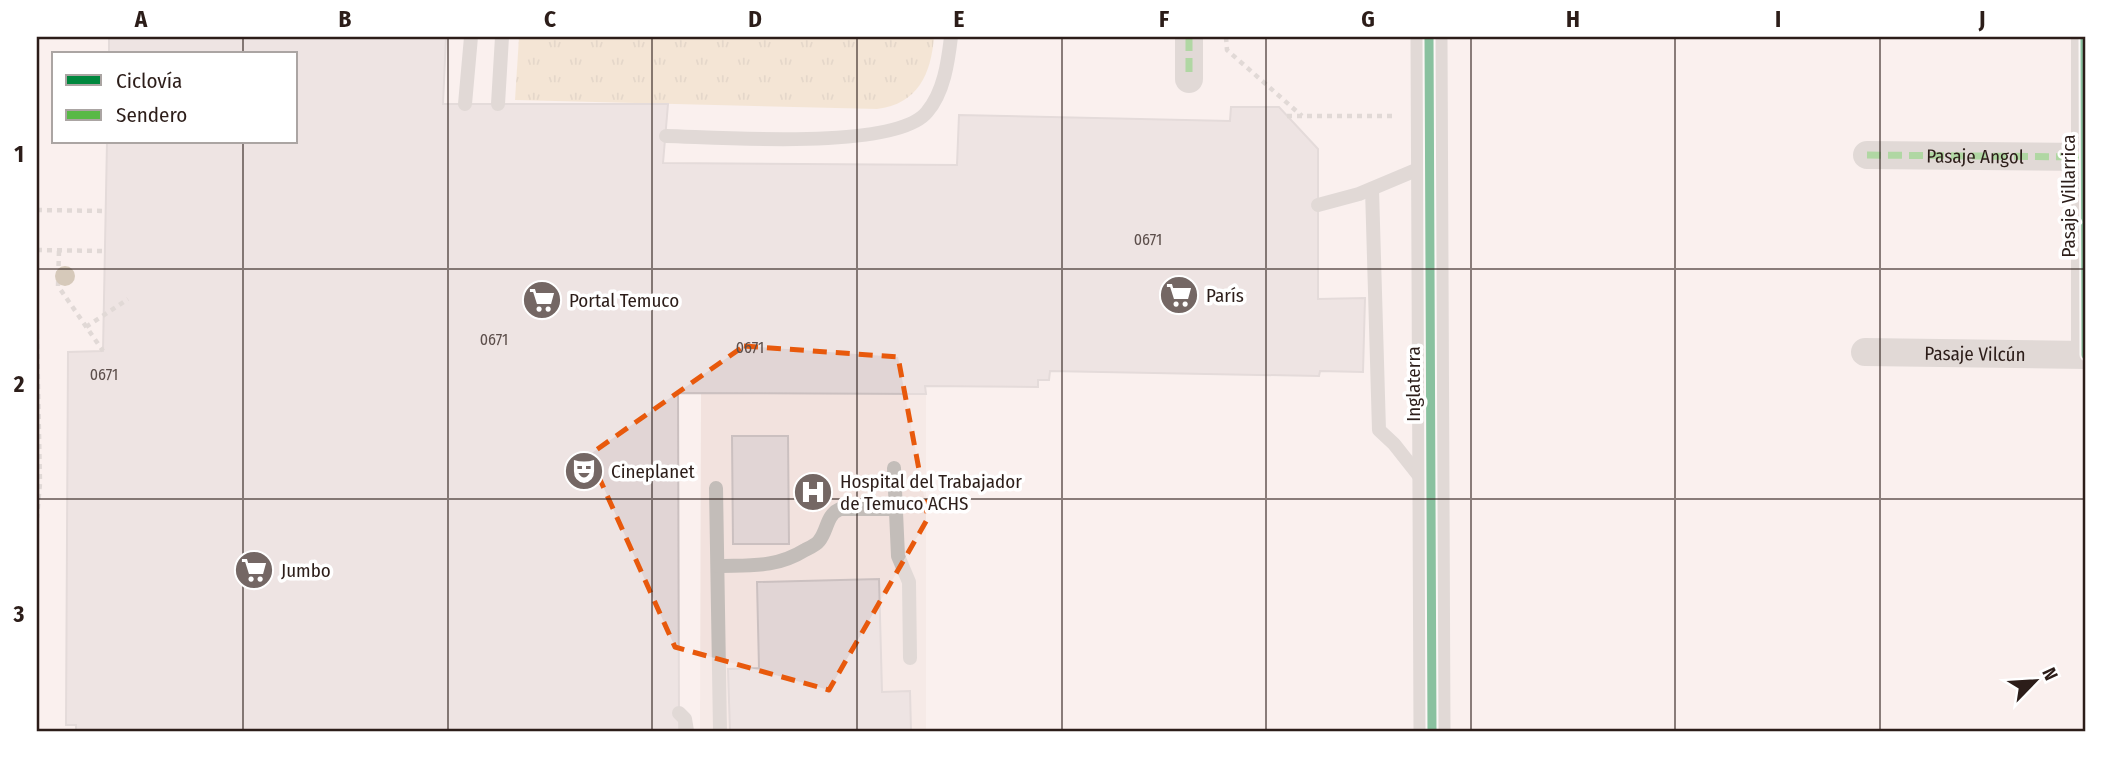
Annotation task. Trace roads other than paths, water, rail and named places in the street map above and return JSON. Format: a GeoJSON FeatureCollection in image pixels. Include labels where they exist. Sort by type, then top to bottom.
{"type":"FeatureCollection","features":[{"type":"Feature","properties":{"kind":"street"},"geometry":{"type":"LineString","coordinates":[[1189,37],[1189,79]]}},
{"type":"Feature","properties":{"kind":"street","name":"Inglaterra"},"geometry":{"type":"LineString","coordinates":[[1429,37],[1432,731]]}},
{"type":"Feature","properties":{"kind":"street","name":"Pasaje Villarrica"},"geometry":{"type":"LineString","coordinates":[[2085,37],[2086,355]]}},
{"type":"Feature","properties":{"kind":"street","name":"Pasaje Angol"},"geometry":{"type":"LineString","coordinates":[[1867,155],[2085,157]]}},
{"type":"Feature","properties":{"kind":"street","name":"Pasaje Vilcún"},"geometry":{"type":"LineString","coordinates":[[1865,352],[2086,355]]}},
{"type":"Feature","properties":{"kind":"lane"},"geometry":{"type":"LineString","coordinates":[[466,104],[471,37]]}},
{"type":"Feature","properties":{"kind":"lane"},"geometry":{"type":"LineString","coordinates":[[498,104],[502,37]]}},
{"type":"Feature","properties":{"kind":"lane"},"geometry":{"type":"LineString","coordinates":[[666,136],[825,138],[877,135],[898,130],[926,114],[935,100],[948,62],[951,37]]}},
{"type":"Feature","properties":{"kind":"lane"},"geometry":{"type":"LineString","coordinates":[[1318,205],[1373,189],[1429,165]]}},
{"type":"Feature","properties":{"kind":"lane"},"geometry":{"type":"LineString","coordinates":[[1373,189],[1379,430],[1394,444],[1431,490]]}},
{"type":"Feature","properties":{"kind":"lane"},"geometry":{"type":"LineString","coordinates":[[894,468],[898,556],[909,582],[910,658]]}},
{"type":"Feature","properties":{"kind":"lane"},"geometry":{"type":"LineString","coordinates":[[716,488],[720,731]]}},
{"type":"Feature","properties":{"kind":"lane"},"geometry":{"type":"LineString","coordinates":[[718,566],[779,564],[794,558],[819,542],[830,516],[840,509],[895,509]]}},
{"type":"Feature","properties":{"kind":"lane"},"geometry":{"type":"LineString","coordinates":[[679,713],[685,719],[687,731]]}},
{"type":"Feature","properties":{"kind":"place","name":"París"},"geometry":{"type":"Point","coordinates":[1179,295]}},
{"type":"Feature","properties":{"kind":"place","name":"Portal Temuco"},"geometry":{"type":"Point","coordinates":[542,300]}},
{"type":"Feature","properties":{"kind":"place","name":"Cineplanet"},"geometry":{"type":"Point","coordinates":[584,471]}},
{"type":"Feature","properties":{"kind":"place","name":"Hospital del Trabajador de Temuco ACHS"},"geometry":{"type":"Point","coordinates":[813,492]}},
{"type":"Feature","properties":{"kind":"place","name":"Jumbo"},"geometry":{"type":"Point","coordinates":[254,570]}}]}
